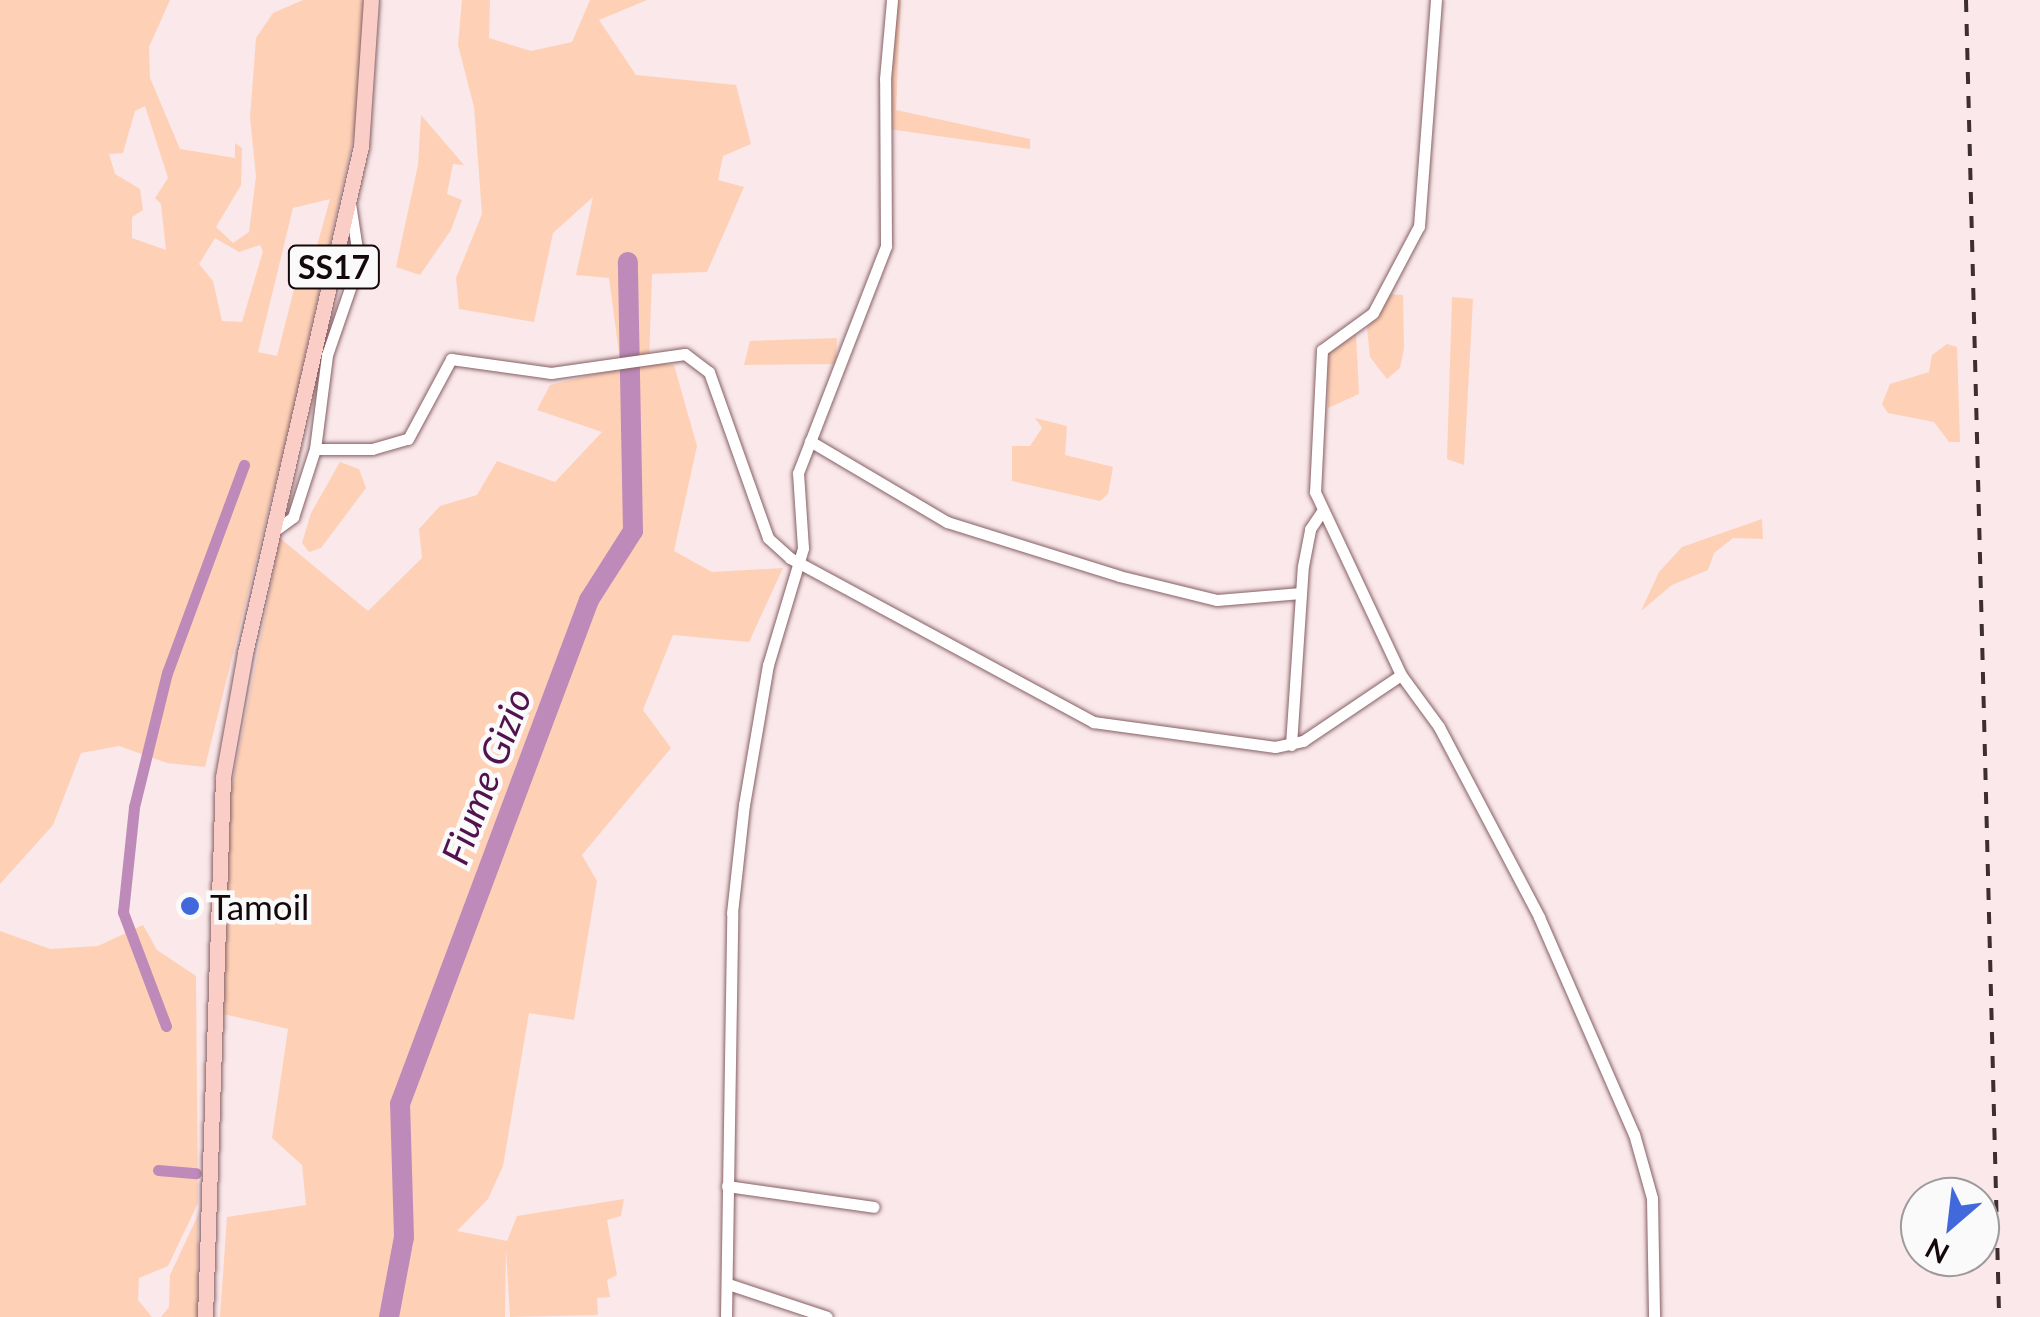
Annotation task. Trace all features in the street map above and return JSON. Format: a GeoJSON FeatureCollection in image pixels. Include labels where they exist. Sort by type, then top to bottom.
{"type":"FeatureCollection","features":[{"type":"Feature","properties":{"kind":"main road","name":"SS17"},"geometry":{"type":"LineString","coordinates":[[205,1317],[200,1211],[216,840],[244,653],[321,354],[370,92],[372,0]]}},
{"type":"Feature","properties":{"kind":"street"},"geometry":{"type":"LineString","coordinates":[[726,1317],[732,913],[741,833],[768,665],[799,562],[803,533],[795,489],[886,246],[885,79],[892,0]]}},
{"type":"Feature","properties":{"kind":"street"},"geometry":{"type":"LineString","coordinates":[[1436,0],[1420,226],[1374,312],[1322,350],[1315,492],[1322,511],[1352,558],[1402,675],[1439,727],[1539,917],[1634,1134],[1652,1198],[1654,1317]]}},
{"type":"Feature","properties":{"kind":"street"},"geometry":{"type":"LineString","coordinates":[[274,530],[293,517],[315,449],[321,354],[358,262],[349,197]]}},
{"type":"Feature","properties":{"kind":"street"},"geometry":{"type":"LineString","coordinates":[[315,449],[372,448],[408,439],[451,360],[551,373],[642,355],[685,354],[709,372],[768,538],[799,562],[1092,722],[1221,744],[1291,745],[1402,675]]}},
{"type":"Feature","properties":{"kind":"street"},"geometry":{"type":"LineString","coordinates":[[810,441],[947,522],[1102,571],[1217,600],[1302,593]]}},
{"type":"Feature","properties":{"kind":"street"},"geometry":{"type":"LineString","coordinates":[[1291,745],[1310,529],[1322,511]]}},
{"type":"Feature","properties":{"kind":"street"},"geometry":{"type":"LineString","coordinates":[[727,1186],[874,1207]]}},
{"type":"Feature","properties":{"kind":"street"},"geometry":{"type":"LineString","coordinates":[[728,1284],[827,1317]]}},
{"type":"Feature","properties":{"kind":"shaded area"},"geometry":{"type":"Polygon","coordinates":[[[0,0],[170,0],[149,47],[150,78],[180,149],[235,158],[235,143],[242,148],[241,185],[216,227],[233,243],[249,232],[256,176],[250,118],[256,38],[273,13],[303,0],[363,0],[364,46],[356,125],[290,423],[205,767],[167,763],[119,746],[81,753],[53,825],[0,884],[0,0]],[[145,106],[135,111],[123,153],[109,154],[115,174],[140,189],[143,210],[132,217],[132,238],[166,250],[161,204],[155,198],[168,178],[145,106]],[[330,199],[293,208],[258,352],[277,356],[302,258],[314,257],[330,199]],[[215,238],[199,264],[213,281],[222,321],[242,322],[263,251],[260,245],[239,252],[215,238]]]}},
{"type":"Feature","properties":{"kind":"shaded area"},"geometry":{"type":"Polygon","coordinates":[[[462,0],[490,0],[489,38],[531,51],[572,42],[590,0],[647,0],[599,20],[636,75],[736,85],[751,144],[723,156],[718,180],[744,187],[707,272],[652,274],[649,362],[674,365],[697,446],[674,551],[712,572],[783,568],[749,642],[673,635],[643,710],[671,748],[582,855],[597,881],[574,1020],[529,1013],[503,1166],[488,1199],[457,1231],[507,1241],[517,1216],[624,1199],[621,1216],[607,1220],[617,1275],[607,1280],[610,1297],[597,1298],[598,1315],[510,1317],[506,1249],[505,1317],[220,1317],[227,1217],[306,1205],[302,1165],[272,1138],[288,1029],[219,1013],[226,817],[280,538],[368,611],[422,558],[419,529],[440,506],[477,495],[497,461],[555,482],[602,432],[537,410],[550,385],[621,368],[609,278],[576,275],[593,197],[553,233],[534,322],[459,309],[456,278],[482,214],[474,107],[458,45],[462,0]]]}},
{"type":"Feature","properties":{"kind":"shaded area"},"geometry":{"type":"Polygon","coordinates":[[[894,0],[901,0],[896,110],[1030,139],[1030,149],[888,129],[894,0]]]}},
{"type":"Feature","properties":{"kind":"shaded area"},"geometry":{"type":"Polygon","coordinates":[[[421,115],[464,165],[453,164],[447,194],[462,200],[451,230],[420,275],[396,267],[418,165],[421,115]]]}},
{"type":"Feature","properties":{"kind":"shaded area"},"geometry":{"type":"Polygon","coordinates":[[[1387,294],[1403,295],[1404,348],[1400,368],[1387,379],[1370,357],[1367,328],[1387,294]]]}},
{"type":"Feature","properties":{"kind":"shaded area"},"geometry":{"type":"Polygon","coordinates":[[[1452,297],[1473,299],[1464,465],[1447,459],[1452,297]]]}},
{"type":"Feature","properties":{"kind":"shaded area"},"geometry":{"type":"Polygon","coordinates":[[[1356,334],[1359,394],[1328,408],[1327,351],[1356,334]]]}},
{"type":"Feature","properties":{"kind":"shaded area"},"geometry":{"type":"Polygon","coordinates":[[[837,338],[836,364],[744,365],[750,341],[837,338]]]}},
{"type":"Feature","properties":{"kind":"shaded area"},"geometry":{"type":"Polygon","coordinates":[[[1947,344],[1957,347],[1960,442],[1949,442],[1934,422],[1888,413],[1882,404],[1890,384],[1929,372],[1932,355],[1947,344]]]}},
{"type":"Feature","properties":{"kind":"shaded area"},"geometry":{"type":"Polygon","coordinates":[[[1035,418],[1067,426],[1065,455],[1113,467],[1108,494],[1100,501],[1012,481],[1012,446],[1030,446],[1042,428],[1035,418]]]}},
{"type":"Feature","properties":{"kind":"shaded area"},"geometry":{"type":"Polygon","coordinates":[[[340,462],[359,469],[366,488],[321,548],[309,552],[302,543],[311,513],[340,462]]]}},
{"type":"Feature","properties":{"kind":"shaded area"},"geometry":{"type":"Polygon","coordinates":[[[1762,519],[1763,539],[1733,538],[1714,553],[1708,570],[1672,585],[1641,611],[1659,572],[1682,547],[1762,519]]]}},
{"type":"Feature","properties":{"kind":"shaded area"},"geometry":{"type":"Polygon","coordinates":[[[143,925],[157,950],[196,976],[198,1203],[168,1266],[139,1278],[138,1300],[152,1317],[0,1317],[0,931],[50,949],[98,946],[143,925]]]}},
{"type":"Feature","properties":{"kind":"shaded area"},"geometry":{"type":"Polygon","coordinates":[[[198,1215],[198,1317],[161,1317],[169,1307],[170,1275],[198,1215]]]}},
{"type":"Feature","properties":{"kind":"waterway","name":"Fiume Gizio"},"geometry":{"type":"LineString","coordinates":[[389,1317],[404,1237],[400,1104],[589,600],[633,531],[628,262]]}},
{"type":"Feature","properties":{"kind":"waterway"},"geometry":{"type":"LineString","coordinates":[[166,1026],[123,912],[134,807],[167,673],[244,465]]}},
{"type":"Feature","properties":{"kind":"waterway"},"geometry":{"type":"LineString","coordinates":[[158,1170],[196,1173]]}},
{"type":"Feature","properties":{"kind":"railway"},"geometry":{"type":"LineString","coordinates":[[1966,0],[1999,1317]]}},
{"type":"Feature","properties":{"kind":"place","name":"Tamoil"},"geometry":{"type":"Point","coordinates":[190,906]}}]}
